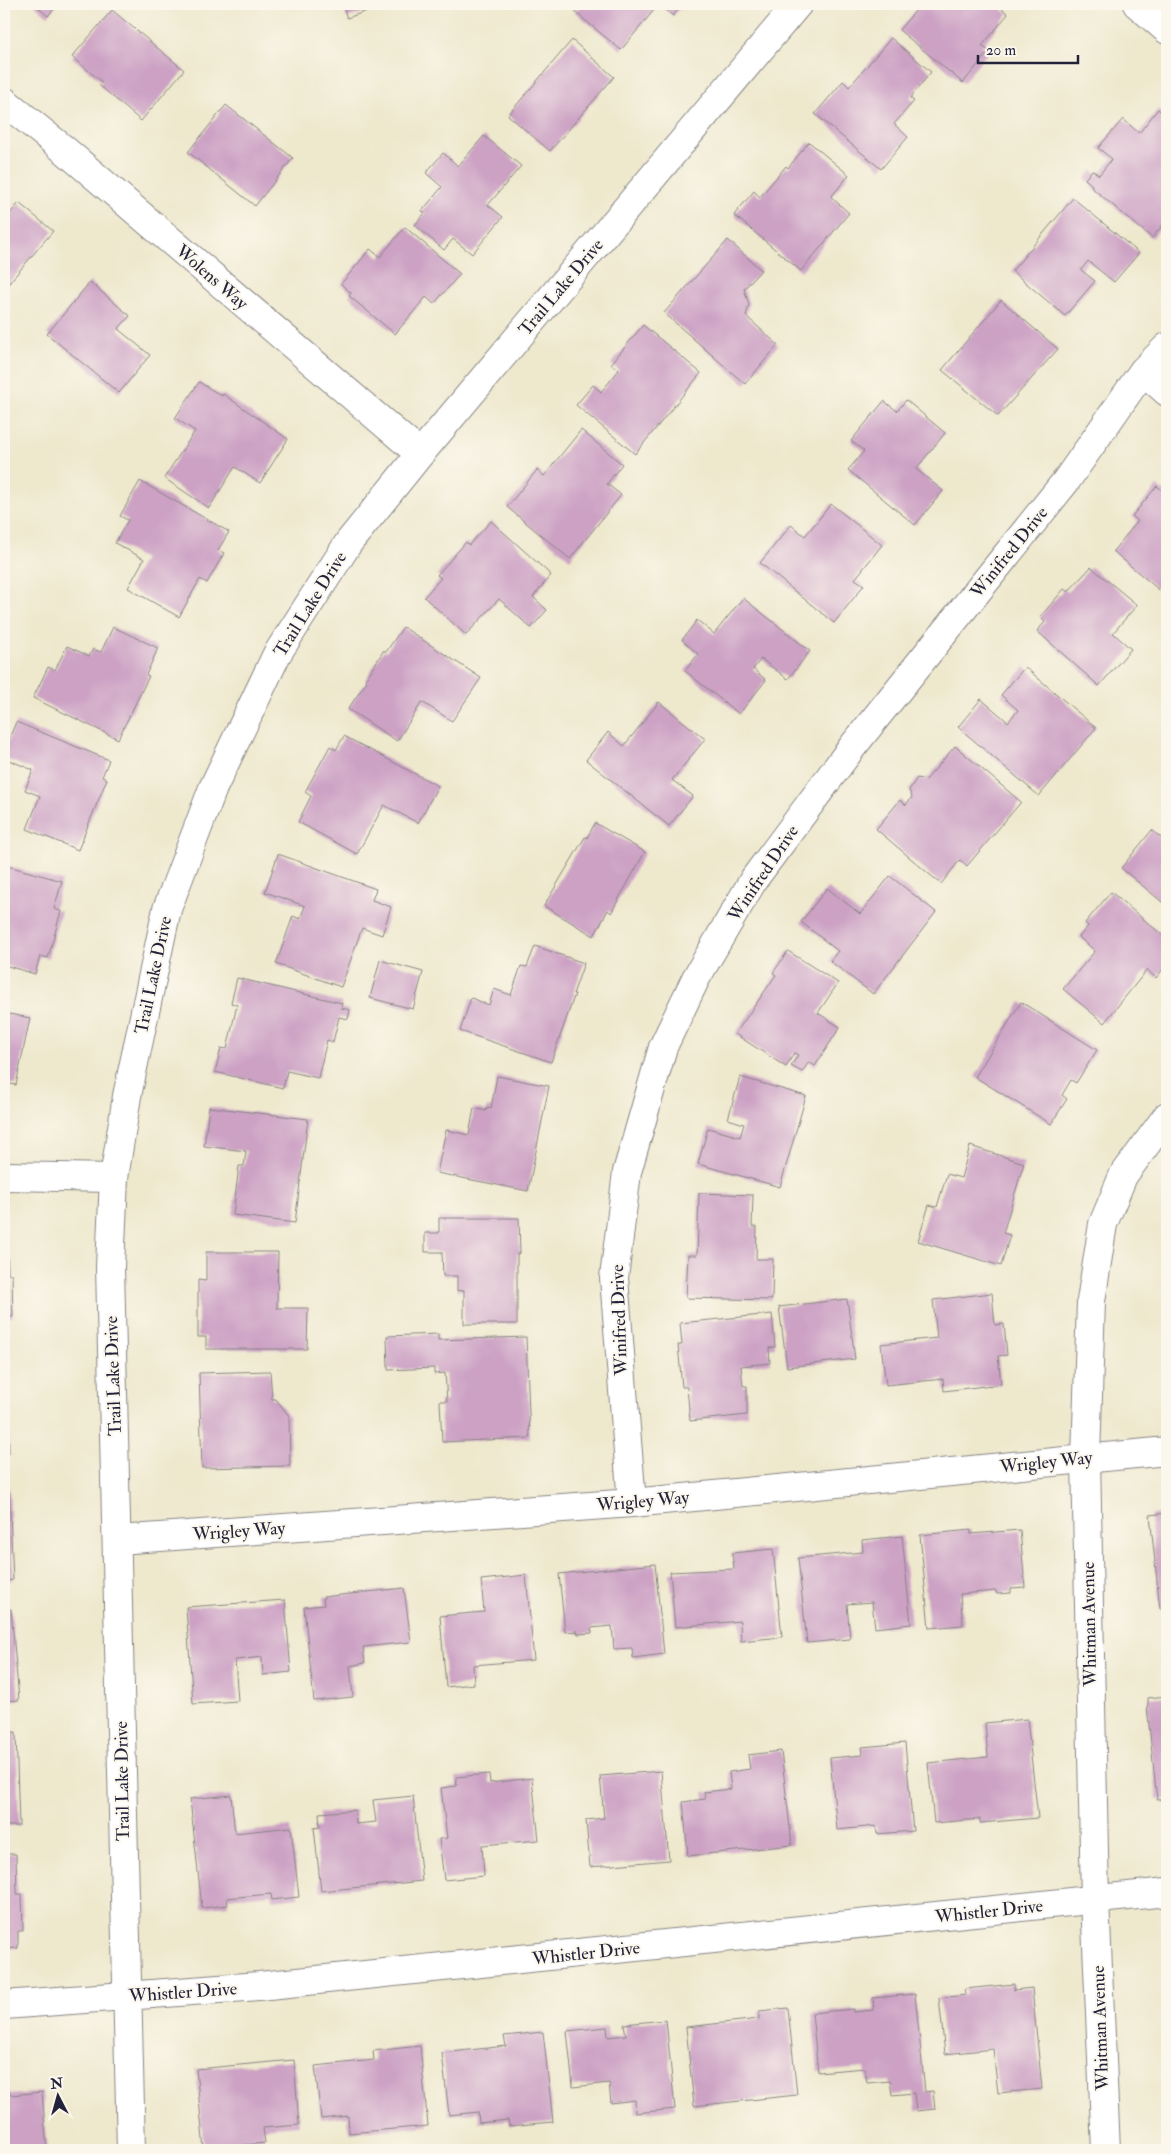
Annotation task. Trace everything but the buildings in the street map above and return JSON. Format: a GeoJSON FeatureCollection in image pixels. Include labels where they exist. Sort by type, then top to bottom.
{"type":"FeatureCollection","features":[{"type":"Feature","properties":{"kind":"street","name":"Trail Lake Drive"},"geometry":{"type":"LineString","coordinates":[[131,2150],[126,1996],[118,1540],[110,1267],[114,1178],[127,1096],[167,909],[213,788],[278,654],[349,542],[420,454],[798,4]]}},
{"type":"Feature","properties":{"kind":"street"},"geometry":{"type":"LineString","coordinates":[[1137,4],[1167,30]]}},
{"type":"Feature","properties":{"kind":"street","name":"Wolens Way"},"geometry":{"type":"LineString","coordinates":[[4,101],[67,152],[420,454]]}},
{"type":"Feature","properties":{"kind":"street","name":"Winifred Drive"},"geometry":{"type":"LineString","coordinates":[[632,1503],[614,1278],[627,1172],[663,1047],[696,978],[754,879],[853,746],[1066,480],[1143,371],[1167,347]]}},
{"type":"Feature","properties":{"kind":"street"},"geometry":{"type":"LineString","coordinates":[[1143,371],[1167,392]]}},
{"type":"Feature","properties":{"kind":"street","name":"Whitman Avenue"},"geometry":{"type":"LineString","coordinates":[[1106,2150],[1095,1900],[1086,1458],[1091,1301],[1103,1224],[1122,1176],[1167,1116]]}},
{"type":"Feature","properties":{"kind":"street"},"geometry":{"type":"LineString","coordinates":[[4,1176],[114,1178]]}},
{"type":"Feature","properties":{"kind":"street","name":"Wrigley Way"},"geometry":{"type":"LineString","coordinates":[[118,1540],[632,1503],[1167,1451]]}},
{"type":"Feature","properties":{"kind":"street","name":"Whistler Drive"},"geometry":{"type":"LineString","coordinates":[[4,2005],[259,1986],[1167,1892]]}}]}
